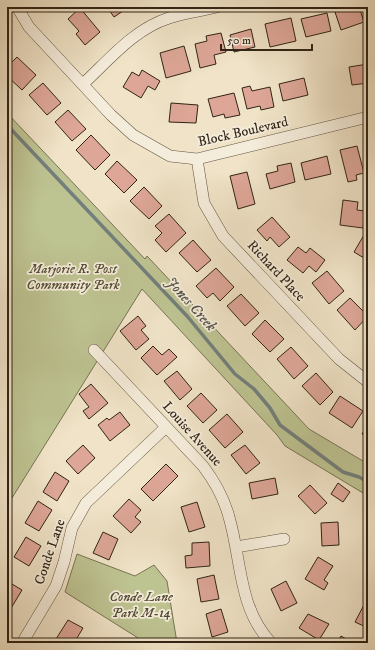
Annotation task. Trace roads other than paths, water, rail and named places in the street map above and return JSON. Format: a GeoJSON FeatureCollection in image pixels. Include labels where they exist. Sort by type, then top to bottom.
{"type":"FeatureCollection","features":[{"type":"Feature","properties":{"kind":"street","name":"Block Boulevard"},"geometry":{"type":"LineString","coordinates":[[17,7],[30,27],[133,135],[170,156],[197,159],[368,117]]}},
{"type":"Feature","properties":{"kind":"street"},"geometry":{"type":"LineString","coordinates":[[83,84],[133,37],[154,24],[169,18],[217,7]]}},
{"type":"Feature","properties":{"kind":"street","name":"Richard Place"},"geometry":{"type":"LineString","coordinates":[[197,159],[204,203],[224,236],[328,348],[368,382]]}},
{"type":"Feature","properties":{"kind":"street","name":"Louise Avenue"},"geometry":{"type":"LineString","coordinates":[[94,350],[215,481],[229,516],[245,597],[260,631],[272,643]]}},
{"type":"Feature","properties":{"kind":"street","name":"Conde Lane"},"geometry":{"type":"LineString","coordinates":[[22,643],[56,586],[64,562],[72,528],[86,503],[166,427]]}},
{"type":"Feature","properties":{"kind":"street"},"geometry":{"type":"LineString","coordinates":[[236,547],[284,539]]}},
{"type":"Feature","properties":{"kind":"waterway","name":"Jones Creek"},"geometry":{"type":"LineString","coordinates":[[7,125],[187,316],[235,374],[254,389],[270,408],[280,425],[343,472],[359,477],[368,482]]}},
{"type":"Feature","properties":{"kind":"park label","name":"Marjorie R. Post Community Park"},"geometry":{"type":"Point","coordinates":[73,278]}},
{"type":"Feature","properties":{"kind":"park label","name":"Conde Lane Park M-14"},"geometry":{"type":"Point","coordinates":[141,606]}}]}
